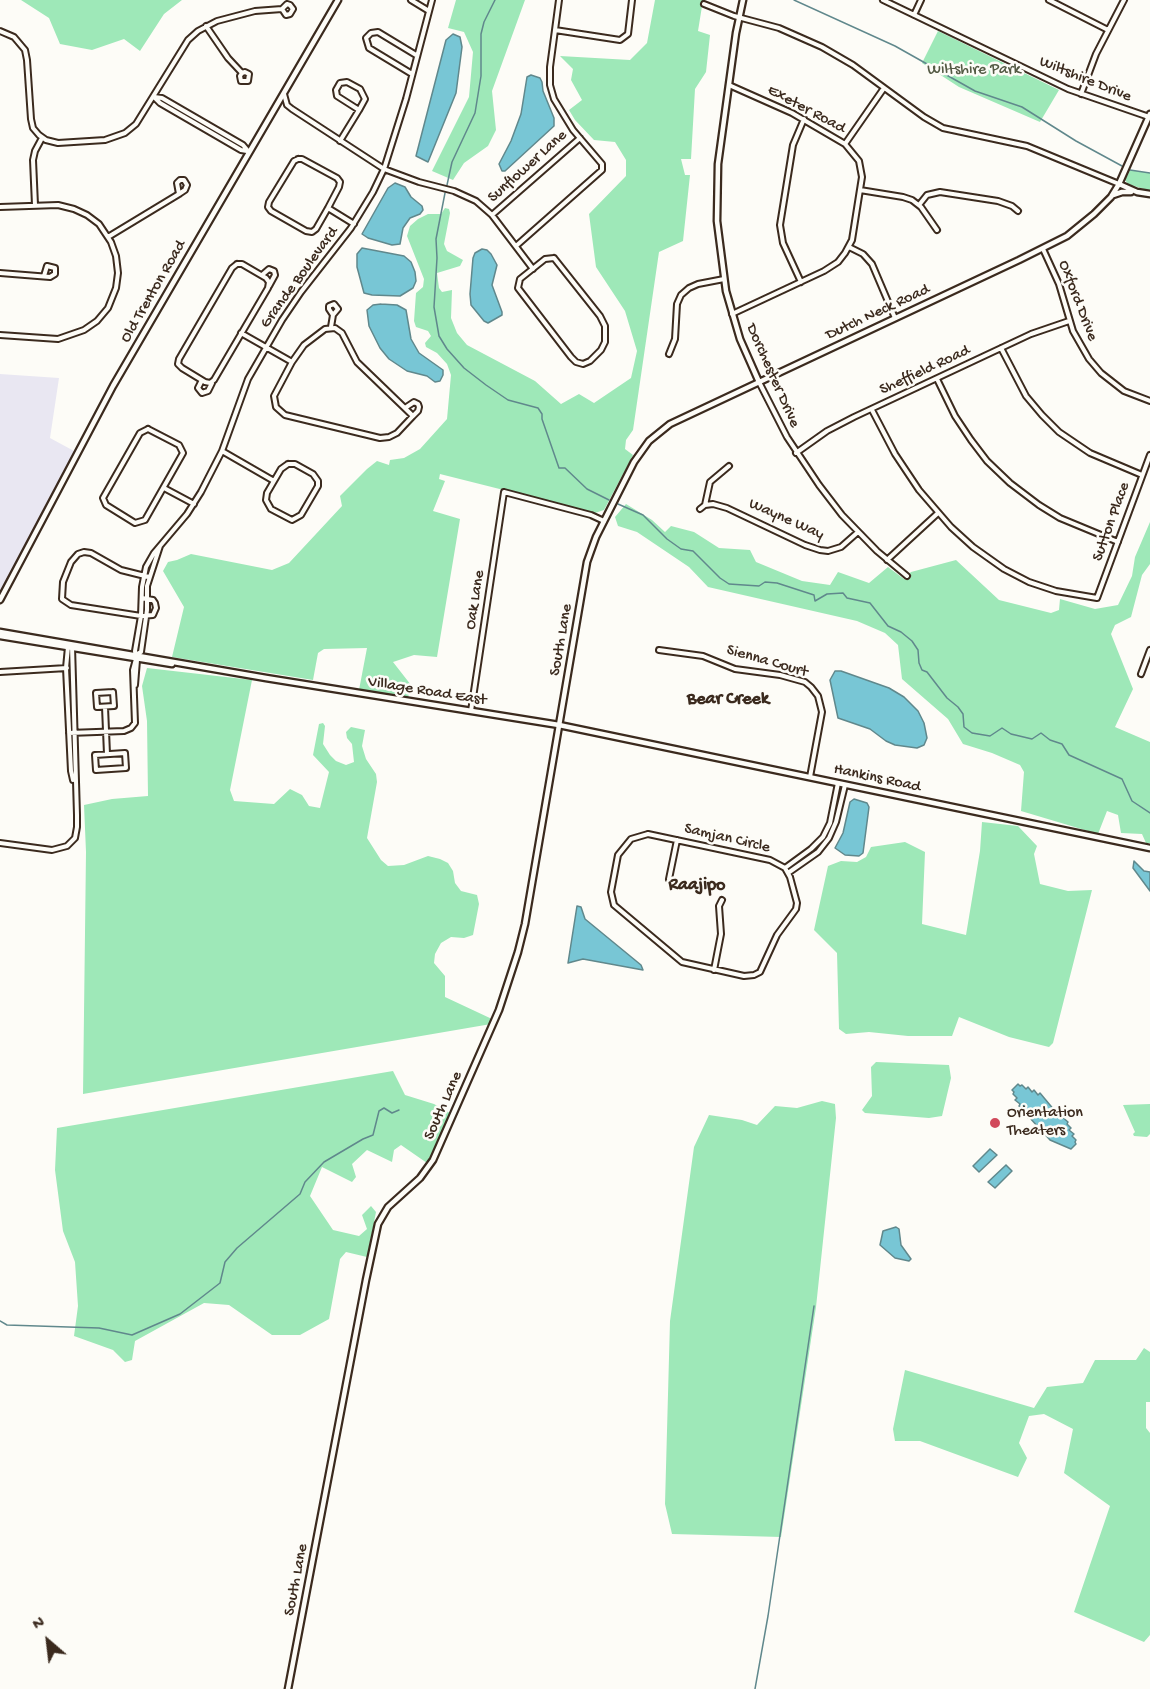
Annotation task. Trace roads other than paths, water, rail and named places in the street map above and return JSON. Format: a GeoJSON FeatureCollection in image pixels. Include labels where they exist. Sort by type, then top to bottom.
{"type":"FeatureCollection","features":[{"type":"Feature","properties":{"kind":"street","name":"Old Trenton Road"},"geometry":{"type":"LineString","coordinates":[[0,600],[113,386],[338,0]]}},
{"type":"Feature","properties":{"kind":"street"},"geometry":{"type":"LineString","coordinates":[[411,0],[429,11]]}},
{"type":"Feature","properties":{"kind":"street","name":"Grande Boulevard"},"geometry":{"type":"LineString","coordinates":[[71,733],[128,730],[135,723],[133,669],[141,652],[149,560],[194,504],[222,451],[242,391],[266,347],[301,292],[354,224],[368,201],[384,169],[406,99],[432,0]]}},
{"type":"Feature","properties":{"kind":"street"},"geometry":{"type":"LineString","coordinates":[[516,246],[602,170],[602,164],[562,116],[550,85],[559,0]]}},
{"type":"Feature","properties":{"kind":"street"},"geometry":{"type":"LineString","coordinates":[[555,30],[623,39],[628,34],[632,0]]}},
{"type":"Feature","properties":{"kind":"street","name":"Dorchester Drive"},"geometry":{"type":"LineString","coordinates":[[743,0],[729,85],[716,192],[718,236],[732,314],[759,382],[777,421],[796,453],[830,501],[858,532],[907,576]]}},
{"type":"Feature","properties":{"kind":"street","name":"Wiltshire Drive"},"geometry":{"type":"LineString","coordinates":[[884,0],[1081,94],[1150,116]]}},
{"type":"Feature","properties":{"kind":"street"},"geometry":{"type":"LineString","coordinates":[[914,15],[921,0]]}},
{"type":"Feature","properties":{"kind":"street"},"geometry":{"type":"LineString","coordinates":[[1049,0],[1108,30]]}},
{"type":"Feature","properties":{"kind":"street"},"geometry":{"type":"LineString","coordinates":[[1081,94],[1096,54],[1124,0]]}},
{"type":"Feature","properties":{"kind":"street"},"geometry":{"type":"LineString","coordinates":[[704,4],[739,18],[779,28],[822,47],[853,65],[924,117],[943,128],[1027,146],[1137,192]]}},
{"type":"Feature","properties":{"kind":"street"},"geometry":{"type":"LineString","coordinates":[[0,31],[14,37],[25,50],[31,119],[33,128],[42,138],[58,143],[105,140],[118,136],[136,124],[188,40],[206,26],[262,10],[282,9]]}},
{"type":"Feature","properties":{"kind":"street"},"geometry":{"type":"LineString","coordinates":[[206,26],[221,50],[242,73]]}},
{"type":"Feature","properties":{"kind":"street"},"geometry":{"type":"LineString","coordinates":[[412,74],[369,48],[366,38],[371,33],[378,32],[416,55]]}},
{"type":"Feature","properties":{"kind":"street"},"geometry":{"type":"LineString","coordinates":[[340,141],[359,110],[365,99],[362,92],[346,82],[340,83],[336,90],[337,96],[359,110]]}},
{"type":"Feature","properties":{"kind":"street","name":"Exeter Road"},"geometry":{"type":"LineString","coordinates":[[729,85],[804,119],[845,144],[859,161],[862,177],[849,247]]}},
{"type":"Feature","properties":{"kind":"street"},"geometry":{"type":"LineString","coordinates":[[845,144],[884,88]]}},
{"type":"Feature","properties":{"kind":"street"},"geometry":{"type":"LineString","coordinates":[[284,92],[287,105],[384,169],[477,201],[492,215],[533,268]]}},
{"type":"Feature","properties":{"kind":"street"},"geometry":{"type":"LineString","coordinates":[[154,97],[162,98],[212,130],[243,145],[248,151]]}},
{"type":"Feature","properties":{"kind":"street","name":"Dutch Neck Road"},"geometry":{"type":"LineString","coordinates":[[604,520],[638,455],[654,436],[678,420],[1043,249],[1075,231],[1111,197],[1150,116]]}},
{"type":"Feature","properties":{"kind":"street"},"geometry":{"type":"LineString","coordinates":[[801,282],[783,243],[780,225],[791,154],[795,138],[804,119]]}},
{"type":"Feature","properties":{"kind":"street"},"geometry":{"type":"LineString","coordinates":[[35,205],[33,160],[42,138]]}},
{"type":"Feature","properties":{"kind":"street","name":"Sunflower Lane"},"geometry":{"type":"LineString","coordinates":[[492,215],[580,138]]}},
{"type":"Feature","properties":{"kind":"street"},"geometry":{"type":"LineString","coordinates":[[300,158],[339,180],[339,187],[328,208],[316,229],[309,232],[271,211],[268,204],[294,161],[300,158]]}},
{"type":"Feature","properties":{"kind":"street"},"geometry":{"type":"LineString","coordinates":[[860,190],[903,197],[919,204],[937,230]]}},
{"type":"Feature","properties":{"kind":"street"},"geometry":{"type":"LineString","coordinates":[[919,204],[927,195],[940,192],[998,201],[1018,211]]}},
{"type":"Feature","properties":{"kind":"street"},"geometry":{"type":"LineString","coordinates":[[1111,197],[1122,192],[1150,194]]}},
{"type":"Feature","properties":{"kind":"street"},"geometry":{"type":"LineString","coordinates":[[108,237],[179,194]]}},
{"type":"Feature","properties":{"kind":"street"},"geometry":{"type":"LineString","coordinates":[[0,207],[58,205],[81,212],[99,224],[108,237],[116,256],[118,280],[111,302],[97,321],[78,334],[51,339],[0,335]]}},
{"type":"Feature","properties":{"kind":"street"},"geometry":{"type":"LineString","coordinates":[[328,208],[354,224]]}},
{"type":"Feature","properties":{"kind":"street"},"geometry":{"type":"LineString","coordinates":[[732,314],[834,265],[849,247],[863,254],[870,261],[895,318]]}},
{"type":"Feature","properties":{"kind":"street","name":"Oxford Drive"},"geometry":{"type":"LineString","coordinates":[[1043,249],[1059,284],[1069,321],[1083,351],[1101,373],[1124,391],[1150,401]]}},
{"type":"Feature","properties":{"kind":"street"},"geometry":{"type":"LineString","coordinates":[[554,258],[600,315],[605,326],[605,342],[601,350],[590,361],[583,364],[571,357],[518,288],[518,281],[533,268],[545,259],[554,258]]}},
{"type":"Feature","properties":{"kind":"street"},"geometry":{"type":"LineString","coordinates":[[214,380],[208,383],[202,381],[180,367],[178,362],[180,356],[234,266],[242,264],[262,275],[268,280],[268,288]]}},
{"type":"Feature","properties":{"kind":"street"},"geometry":{"type":"LineString","coordinates":[[202,381],[198,388],[204,393],[208,391],[275,275],[274,271],[268,269],[262,275]]}},
{"type":"Feature","properties":{"kind":"street"},"geometry":{"type":"LineString","coordinates":[[0,273],[44,276]]}},
{"type":"Feature","properties":{"kind":"street"},"geometry":{"type":"LineString","coordinates":[[669,354],[675,339],[677,304],[681,295],[698,284],[724,279]]}},
{"type":"Feature","properties":{"kind":"street"},"geometry":{"type":"LineString","coordinates":[[331,327],[333,315]]}},
{"type":"Feature","properties":{"kind":"street","name":"Sheffield Road"},"geometry":{"type":"LineString","coordinates":[[796,453],[827,431],[1040,330],[1069,321]]}},
{"type":"Feature","properties":{"kind":"street"},"geometry":{"type":"LineString","coordinates":[[405,408],[412,403],[418,404],[419,410],[413,416],[393,435],[380,438],[285,415],[276,407],[274,396],[292,362],[310,339],[331,327],[342,333],[357,362],[413,416]]}},
{"type":"Feature","properties":{"kind":"street"},"geometry":{"type":"LineString","coordinates":[[241,333],[292,362]]}},
{"type":"Feature","properties":{"kind":"street"},"geometry":{"type":"LineString","coordinates":[[1001,348],[1026,396],[1059,432],[1090,453],[1142,475]]}},
{"type":"Feature","properties":{"kind":"street"},"geometry":{"type":"LineString","coordinates":[[936,379],[955,416],[971,440],[987,461],[1010,483],[1032,501],[1060,518],[1118,542]]}},
{"type":"Feature","properties":{"kind":"street"},"geometry":{"type":"LineString","coordinates":[[872,410],[906,474],[938,513],[887,560]]}},
{"type":"Feature","properties":{"kind":"street"},"geometry":{"type":"LineString","coordinates":[[145,430],[152,430],[179,445],[183,450],[182,458],[164,488],[145,520],[140,523],[133,522],[106,505],[103,500],[103,495],[140,433],[145,430]]}},
{"type":"Feature","properties":{"kind":"street"},"geometry":{"type":"LineString","coordinates":[[222,451],[274,481]]}},
{"type":"Feature","properties":{"kind":"street","name":"Sutton Place"},"geometry":{"type":"LineString","coordinates":[[938,513],[973,546],[1013,574],[1042,587],[1097,598],[1150,455]]}},
{"type":"Feature","properties":{"kind":"street"},"geometry":{"type":"LineString","coordinates":[[291,464],[317,478],[318,486],[298,518],[290,519],[269,506],[266,497],[274,481],[283,467],[291,464]]}},
{"type":"Feature","properties":{"kind":"street"},"geometry":{"type":"LineString","coordinates":[[700,509],[705,505],[710,483],[729,466]]}},
{"type":"Feature","properties":{"kind":"street"},"geometry":{"type":"LineString","coordinates":[[164,488],[194,504]]}},
{"type":"Feature","properties":{"kind":"street","name":"Oak Lane"},"geometry":{"type":"LineString","coordinates":[[471,711],[504,492],[604,520]]}},
{"type":"Feature","properties":{"kind":"street","name":"Wayne Way"},"geometry":{"type":"LineString","coordinates":[[705,505],[713,504],[727,508],[820,550],[828,551],[841,547],[858,532]]}},
{"type":"Feature","properties":{"kind":"street","name":"South Lane"},"geometry":{"type":"LineString","coordinates":[[288,1689],[378,1224],[388,1207],[420,1178],[433,1160],[499,1010],[518,952],[525,924],[587,562],[604,520]]}},
{"type":"Feature","properties":{"kind":"street"},"geometry":{"type":"LineString","coordinates":[[144,598],[153,600],[156,608],[153,615],[143,616],[69,605],[62,599],[62,589],[65,574],[71,562],[78,554],[84,552],[91,553],[121,570],[146,576]]}},
{"type":"Feature","properties":{"kind":"street","name":"Village Road East"},"geometry":{"type":"LineString","coordinates":[[0,632],[70,647]]}},
{"type":"Feature","properties":{"kind":"street","name":"Village Road East"},"geometry":{"type":"LineString","coordinates":[[0,636],[252,675],[598,733]]}},
{"type":"Feature","properties":{"kind":"street"},"geometry":{"type":"LineString","coordinates":[[0,843],[52,850],[67,846],[75,838],[77,827],[75,789],[71,771],[70,647]]}},
{"type":"Feature","properties":{"kind":"street","name":"Sienna Court"},"geometry":{"type":"LineString","coordinates":[[659,650],[703,656],[735,669],[780,675],[805,682],[811,687],[818,696],[822,712],[810,777]]}},
{"type":"Feature","properties":{"kind":"street"},"geometry":{"type":"LineString","coordinates":[[1141,674],[1150,650]]}},
{"type":"Feature","properties":{"kind":"street"},"geometry":{"type":"LineString","coordinates":[[0,672],[69,668]]}},
{"type":"Feature","properties":{"kind":"street"},"geometry":{"type":"LineString","coordinates":[[113,692],[114,706],[105,707],[97,707],[96,693],[113,692]]}},
{"type":"Feature","properties":{"kind":"street"},"geometry":{"type":"LineString","coordinates":[[105,707],[107,754]]}},
{"type":"Feature","properties":{"kind":"street","name":"Hankins Road"},"geometry":{"type":"LineString","coordinates":[[598,733],[1150,849]]}},
{"type":"Feature","properties":{"kind":"street"},"geometry":{"type":"LineString","coordinates":[[125,753],[126,768],[96,770],[95,755],[107,754],[125,753]]}},
{"type":"Feature","properties":{"kind":"street"},"geometry":{"type":"LineString","coordinates":[[785,868],[817,843],[826,830],[833,810],[838,783]]}},
{"type":"Feature","properties":{"kind":"street"},"geometry":{"type":"LineString","coordinates":[[788,873],[825,845],[833,831],[845,785]]}},
{"type":"Feature","properties":{"kind":"street"},"geometry":{"type":"LineString","coordinates":[[833,810],[839,811]]}},
{"type":"Feature","properties":{"kind":"street","name":"Samjan Circle"},"geometry":{"type":"LineString","coordinates":[[648,834],[770,860],[785,868],[797,903],[796,909],[777,935],[760,972],[748,976],[682,962],[618,910],[612,902],[611,892],[616,860],[625,843],[635,837],[648,834]]}},
{"type":"Feature","properties":{"kind":"street"},"geometry":{"type":"LineString","coordinates":[[669,879],[677,840]]}},
{"type":"Feature","properties":{"kind":"street"},"geometry":{"type":"LineString","coordinates":[[714,970],[721,934],[719,906],[722,900]]}},
{"type":"Feature","properties":{"kind":"water"},"geometry":{"type":"Polygon","coordinates":[[[453,34],[460,37],[462,47],[456,93],[428,162],[416,156],[446,40],[453,34]]]}},
{"type":"Feature","properties":{"kind":"water"},"geometry":{"type":"Polygon","coordinates":[[[531,75],[540,78],[542,82],[543,91],[554,118],[554,126],[505,171],[502,171],[499,164],[521,114],[527,77],[531,75]]]}},
{"type":"Feature","properties":{"kind":"water"},"geometry":{"type":"Polygon","coordinates":[[[395,183],[405,187],[423,210],[420,214],[410,218],[403,228],[400,244],[392,245],[362,234],[388,188],[395,183]]]}},
{"type":"Feature","properties":{"kind":"water"},"geometry":{"type":"Polygon","coordinates":[[[362,248],[404,256],[411,262],[415,272],[416,281],[413,288],[400,296],[364,293],[357,267],[357,254],[362,248]]]}},
{"type":"Feature","properties":{"kind":"water"},"geometry":{"type":"Polygon","coordinates":[[[482,249],[491,254],[497,265],[492,285],[502,312],[502,315],[488,323],[471,305],[470,294],[473,258],[475,253],[482,249]]]}},
{"type":"Feature","properties":{"kind":"water"},"geometry":{"type":"Polygon","coordinates":[[[373,305],[397,305],[406,310],[411,339],[419,353],[443,370],[440,381],[435,382],[427,376],[407,371],[389,359],[380,348],[369,326],[367,310],[373,305]]]}},
{"type":"Feature","properties":{"kind":"water"},"geometry":{"type":"Polygon","coordinates":[[[835,671],[841,671],[889,688],[904,697],[918,711],[924,723],[927,738],[924,745],[917,748],[895,745],[870,729],[838,718],[830,680],[835,671]]]}},
{"type":"Feature","properties":{"kind":"water"},"geometry":{"type":"Polygon","coordinates":[[[854,799],[867,803],[869,807],[863,853],[859,856],[845,855],[835,848],[843,833],[850,802],[854,799]]]}},
{"type":"Feature","properties":{"kind":"water"},"geometry":{"type":"Polygon","coordinates":[[[1134,861],[1144,871],[1150,872],[1150,891],[1133,868],[1134,861]]]}},
{"type":"Feature","properties":{"kind":"water"},"geometry":{"type":"Polygon","coordinates":[[[577,906],[581,907],[585,919],[641,965],[643,970],[583,959],[568,963],[577,906]]]}},
{"type":"Feature","properties":{"kind":"water"},"geometry":{"type":"Polygon","coordinates":[[[1018,1084],[1026,1089],[1028,1087],[1032,1092],[1034,1090],[1038,1095],[1040,1093],[1060,1117],[1068,1122],[1071,1128],[1069,1130],[1074,1134],[1072,1136],[1076,1140],[1076,1144],[1071,1149],[1050,1140],[1022,1111],[1012,1090],[1018,1084]]]}},
{"type":"Feature","properties":{"kind":"water"},"geometry":{"type":"Polygon","coordinates":[[[990,1149],[997,1155],[979,1172],[973,1166],[990,1149]]]}},
{"type":"Feature","properties":{"kind":"water"},"geometry":{"type":"Polygon","coordinates":[[[1006,1165],[1012,1171],[995,1188],[988,1182],[1006,1165]]]}},
{"type":"Feature","properties":{"kind":"water"},"geometry":{"type":"Polygon","coordinates":[[[896,1227],[899,1229],[901,1245],[911,1259],[909,1261],[895,1258],[880,1245],[883,1231],[896,1227]]]}},
{"type":"Feature","properties":{"kind":"waterway"},"geometry":{"type":"LineString","coordinates":[[447,185],[452,162],[475,113],[481,76],[481,34],[495,0]]}},
{"type":"Feature","properties":{"kind":"waterway"},"geometry":{"type":"LineString","coordinates":[[794,0],[895,46],[975,91],[1022,107],[1076,141],[1122,166]]}},
{"type":"Feature","properties":{"kind":"waterway"},"geometry":{"type":"LineString","coordinates":[[1130,170],[1150,173]]}},
{"type":"Feature","properties":{"kind":"waterway"},"geometry":{"type":"LineString","coordinates":[[445,193],[436,239],[434,307],[439,336],[464,368],[486,385],[508,400],[538,408],[559,468],[565,468],[587,489],[609,500]]}},
{"type":"Feature","properties":{"kind":"waterway"},"geometry":{"type":"LineString","coordinates":[[618,504],[643,515],[667,539],[681,549],[693,551],[729,584],[759,586],[765,582],[777,583],[814,595],[815,601],[827,594],[843,593],[847,598],[870,603],[888,626],[901,632],[912,641],[918,650],[922,670],[927,672],[947,698],[958,707],[963,714],[964,727],[972,733],[990,736],[1002,728],[1011,734],[1032,739],[1041,733],[1050,740],[1062,744],[1069,755],[1122,779],[1132,801],[1150,813]]}},
{"type":"Feature","properties":{"kind":"waterway"},"geometry":{"type":"LineString","coordinates":[[0,1321],[7,1325],[99,1328],[132,1335],[180,1314],[220,1283],[225,1262],[237,1248],[300,1194],[305,1182],[324,1162],[373,1135],[379,1111],[384,1108],[392,1113],[399,1110]]}},
{"type":"Feature","properties":{"kind":"waterway"},"geometry":{"type":"LineString","coordinates":[[755,1689],[814,1306]]}},
{"type":"Feature","properties":{"kind":"place","name":"Orientation Theaters"},"geometry":{"type":"Point","coordinates":[995,1123]}},
{"type":"Feature","properties":{"kind":"district","name":"Bear Creek"},"geometry":{"type":"Point","coordinates":[728,700]}},
{"type":"Feature","properties":{"kind":"district","name":"Raajipo"},"geometry":{"type":"Point","coordinates":[697,886]}},
{"type":"Feature","properties":{"kind":"park label","name":"Wiltshire Park"},"geometry":{"type":"Point","coordinates":[974,71]}}]}
